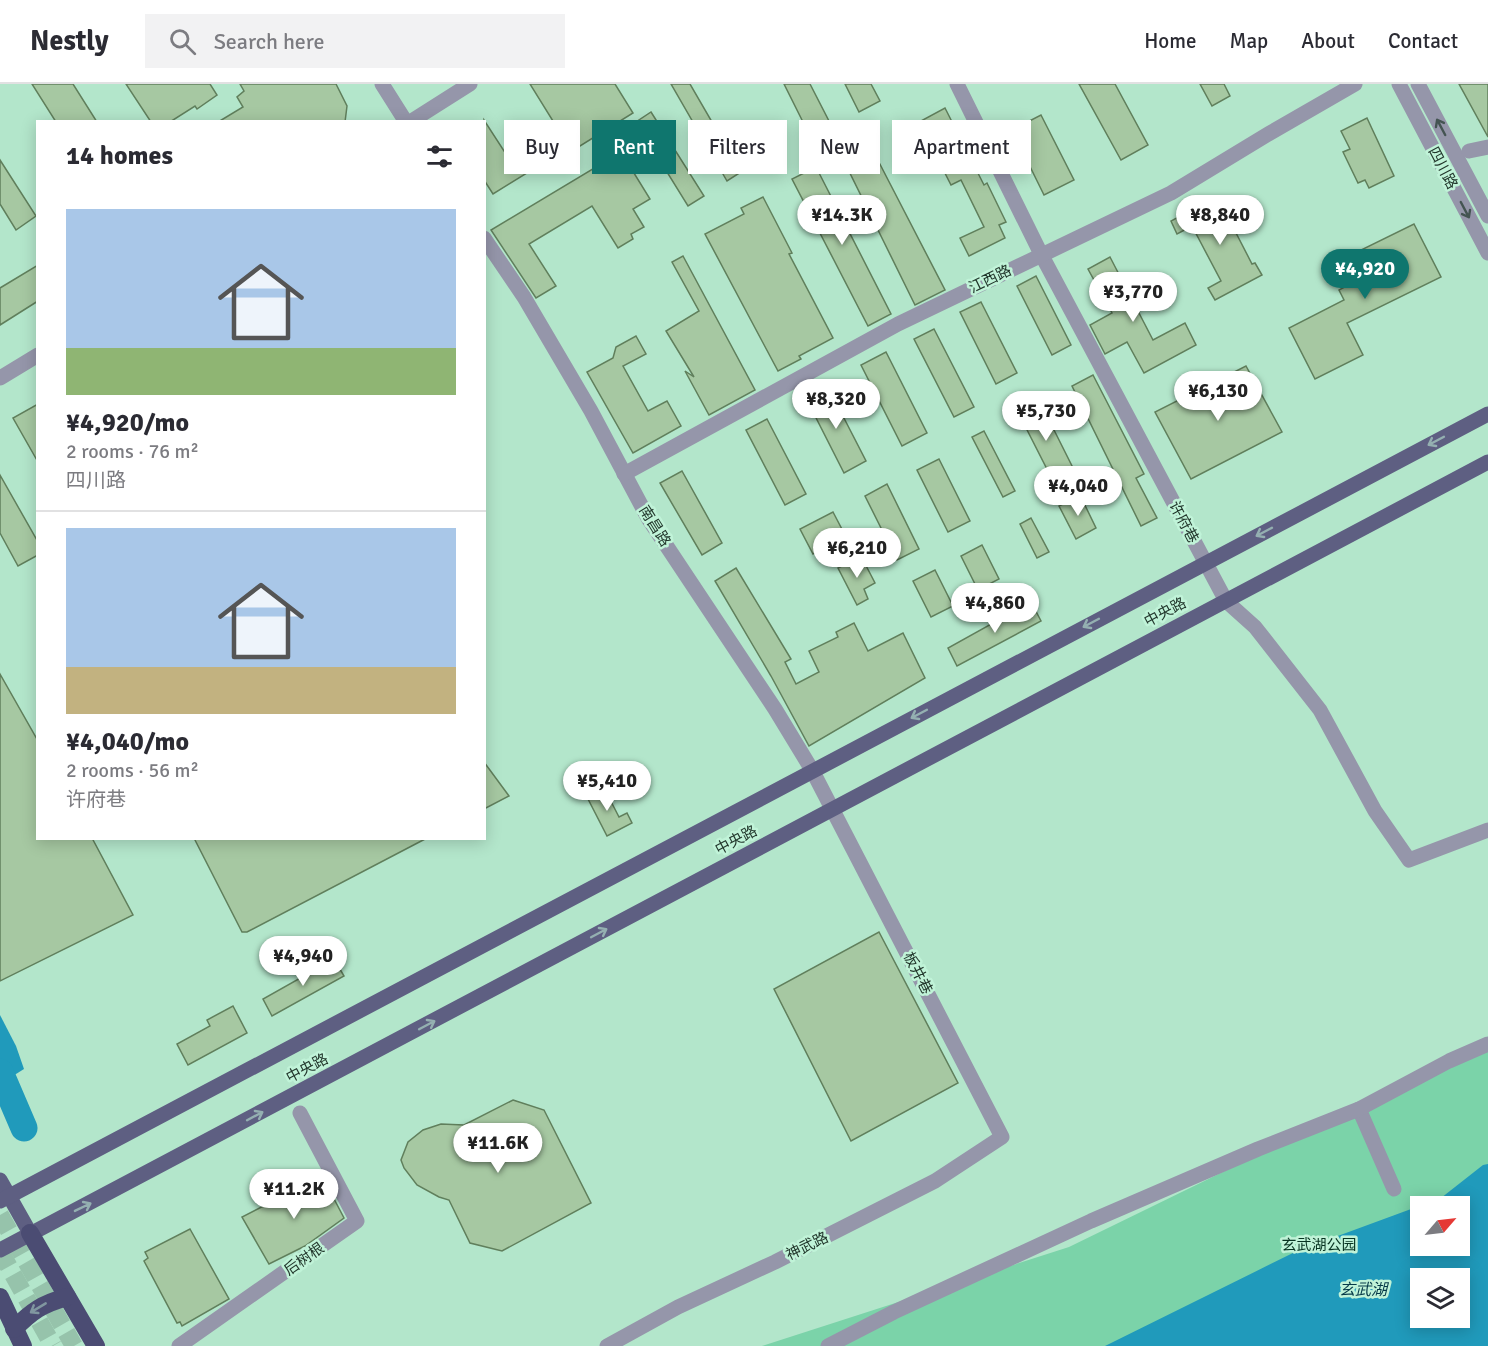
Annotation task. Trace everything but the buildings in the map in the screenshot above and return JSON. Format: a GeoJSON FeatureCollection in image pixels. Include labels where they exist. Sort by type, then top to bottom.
{"type":"FeatureCollection","features":[{"type":"Feature","properties":{"kind":"highway"},"geometry":{"type":"LineString","coordinates":[[30,1233],[96,1346]]}},
{"type":"Feature","properties":{"kind":"highway"},"geometry":{"type":"LineString","coordinates":[[0,1297],[23,1346]]}},
{"type":"Feature","properties":{"kind":"highway"},"geometry":{"type":"LineString","coordinates":[[14,1329],[30,1312],[48,1302],[67,1297]]}},
{"type":"Feature","properties":{"kind":"main road","name":"中央路"},"geometry":{"type":"LineString","coordinates":[[5,1198],[1488,414]]}},
{"type":"Feature","properties":{"kind":"main road","name":"中央路"},"geometry":{"type":"LineString","coordinates":[[0,1250],[1488,462]]}},
{"type":"Feature","properties":{"kind":"main road"},"geometry":{"type":"LineString","coordinates":[[0,1180],[5,1198],[30,1233]]}},
{"type":"Feature","properties":{"kind":"street"},"geometry":{"type":"LineString","coordinates":[[382,84],[407,120]]}},
{"type":"Feature","properties":{"kind":"street"},"geometry":{"type":"LineString","coordinates":[[411,120],[470,84]]}},
{"type":"Feature","properties":{"kind":"street","name":"许府巷"},"geometry":{"type":"LineString","coordinates":[[957,84],[1041,254],[1226,601],[1255,627],[1320,710],[1375,811],[1409,860],[1488,830]]}},
{"type":"Feature","properties":{"kind":"street","name":"江西路"},"geometry":{"type":"LineString","coordinates":[[624,474],[898,324],[1171,193],[1355,84]]}},
{"type":"Feature","properties":{"kind":"street","name":"四川路"},"geometry":{"type":"LineString","coordinates":[[1399,84],[1488,253]]}},
{"type":"Feature","properties":{"kind":"street","name":"四川路"},"geometry":{"type":"LineString","coordinates":[[1418,84],[1488,216]]}},
{"type":"Feature","properties":{"kind":"street"},"geometry":{"type":"LineString","coordinates":[[1469,151],[1488,147]]}},
{"type":"Feature","properties":{"kind":"street","name":"南昌路"},"geometry":{"type":"LineString","coordinates":[[486,241],[524,297],[591,411],[648,518],[775,709],[833,808]]}},
{"type":"Feature","properties":{"kind":"street"},"geometry":{"type":"LineString","coordinates":[[0,378],[36,356]]}},
{"type":"Feature","properties":{"kind":"street","name":"板井巷"},"geometry":{"type":"LineString","coordinates":[[833,808],[1002,1137]]}},
{"type":"Feature","properties":{"kind":"street"},"geometry":{"type":"LineString","coordinates":[[828,1346],[894,1312],[1092,1221],[1258,1149],[1359,1109],[1449,1060],[1488,1044]]}},
{"type":"Feature","properties":{"kind":"street"},"geometry":{"type":"LineString","coordinates":[[1359,1109],[1394,1189]]}},
{"type":"Feature","properties":{"kind":"street","name":"后树根"},"geometry":{"type":"LineString","coordinates":[[179,1346],[357,1221],[300,1113]]}},
{"type":"Feature","properties":{"kind":"street","name":"神武路"},"geometry":{"type":"LineString","coordinates":[[607,1346],[678,1307],[775,1262],[935,1181],[1002,1137]]}},
{"type":"Feature","properties":{"kind":"green space","name":"玄武湖公园"},"geometry":{"type":"Polygon","coordinates":[[[1488,1038],[1488,1346],[762,1346],[1069,1247],[1315,1127],[1488,1038]]]}},
{"type":"Feature","properties":{"kind":"water"},"geometry":{"type":"Polygon","coordinates":[[[0,1015],[16,1046],[24,1069],[0,1084],[0,1015]]]}},
{"type":"Feature","properties":{"kind":"water","name":"玄武湖"},"geometry":{"type":"Polygon","coordinates":[[[1488,1164],[1488,1346],[1105,1346],[1297,1251],[1410,1209],[1410,1256],[1470,1256],[1470,1196],[1444,1196],[1483,1165],[1488,1164]]]}},
{"type":"Feature","properties":{"kind":"waterway"},"geometry":{"type":"LineString","coordinates":[[0,1072],[24,1128]]}},
{"type":"Feature","properties":{"kind":"tunnel"},"geometry":{"type":"LineString","coordinates":[[0,1215],[74,1346]]}},
{"type":"Feature","properties":{"kind":"tunnel"},"geometry":{"type":"LineString","coordinates":[[0,1251],[53,1346]]}}]}
